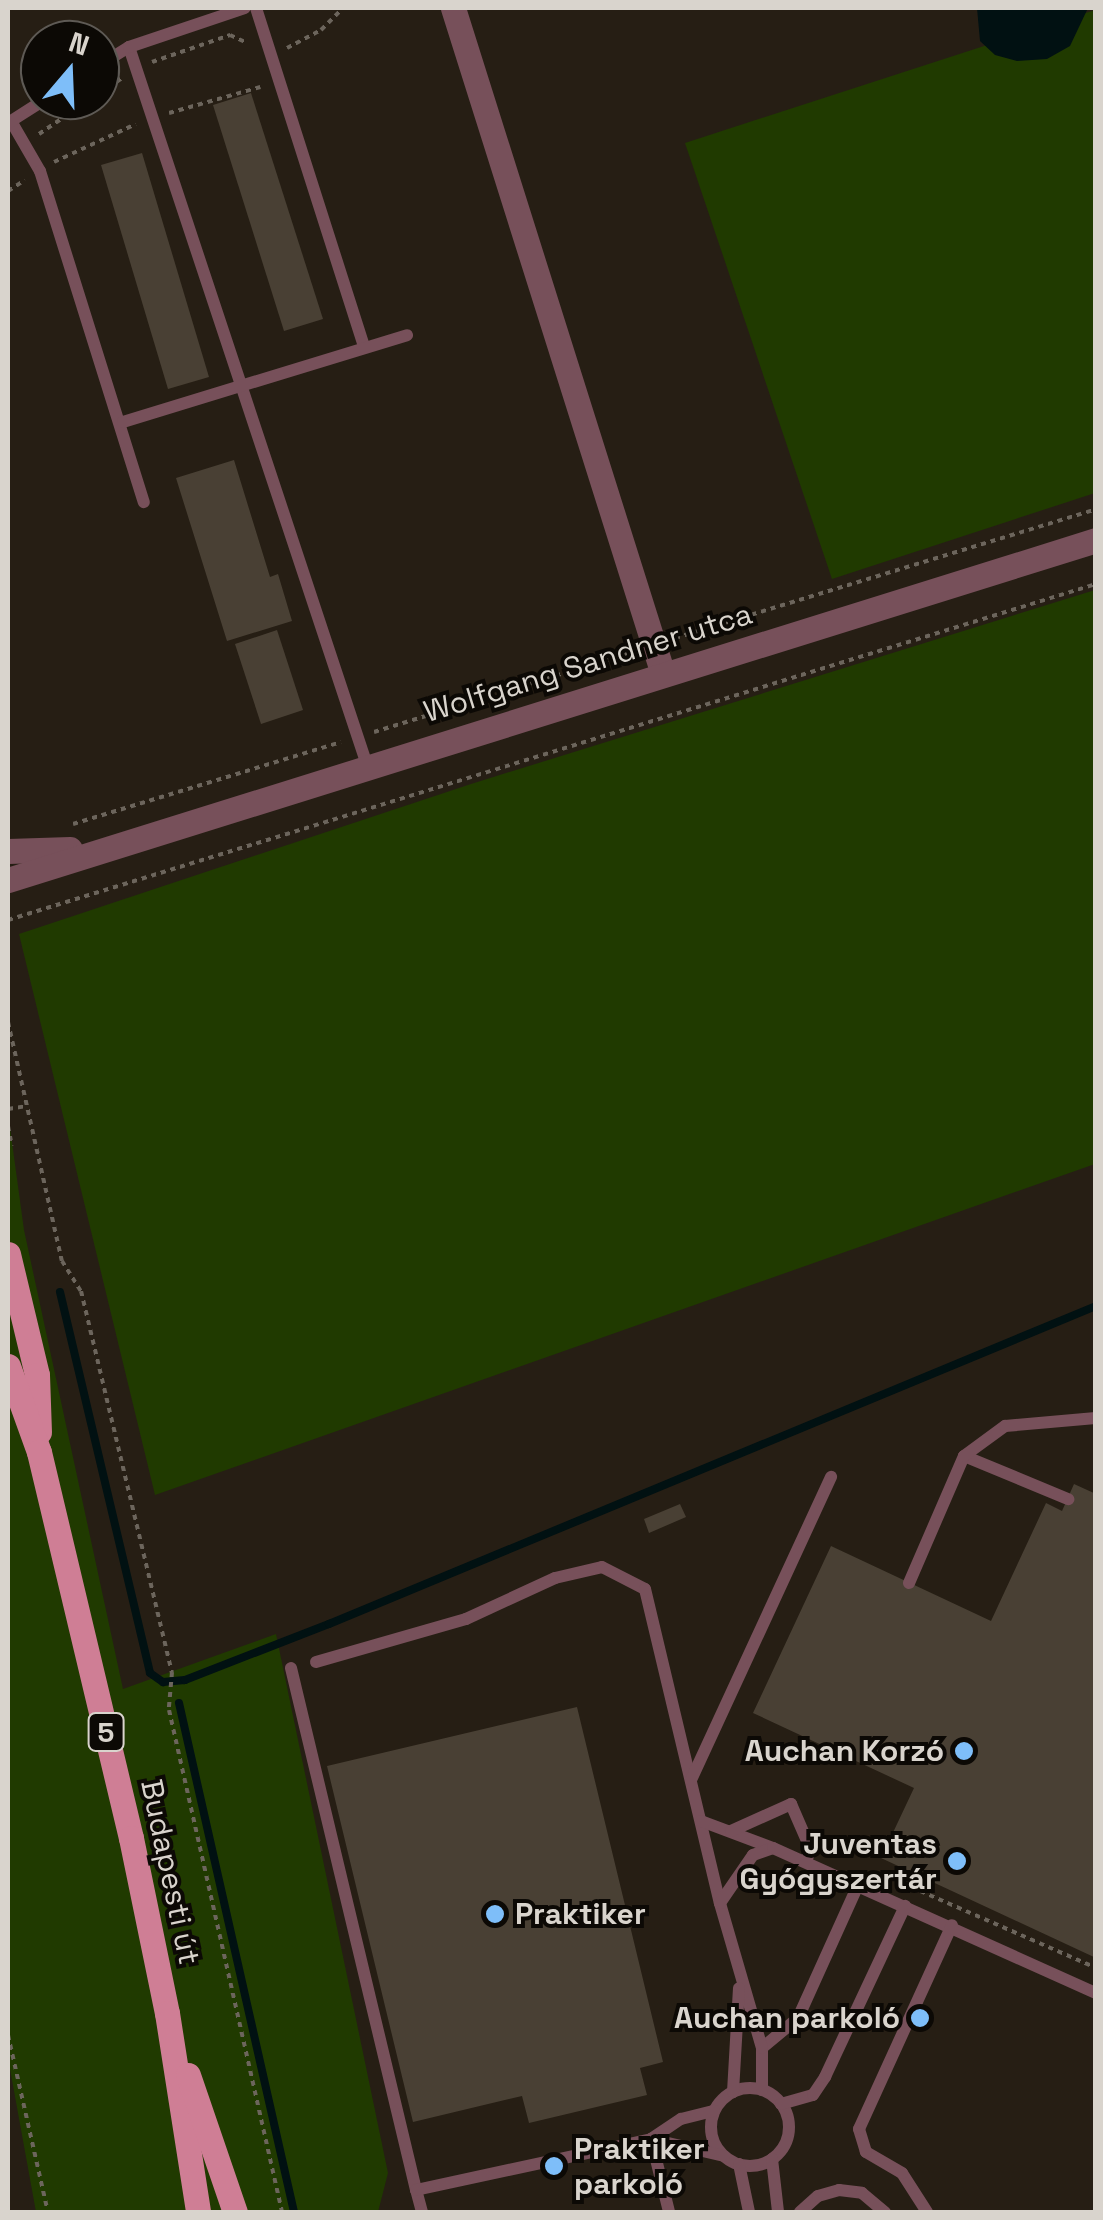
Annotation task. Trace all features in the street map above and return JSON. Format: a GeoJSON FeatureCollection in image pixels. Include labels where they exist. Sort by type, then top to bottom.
{"type":"FeatureCollection","features":[{"type":"Feature","properties":{"kind":"main road","name":"Budapesti út"},"geometry":{"type":"LineString","coordinates":[[8,1254],[36,1375],[39,1452]]}},
{"type":"Feature","properties":{"kind":"main road","name":"Budapesti út"},"geometry":{"type":"LineString","coordinates":[[8,1366],[39,1452],[167,2014],[198,2212]]}},
{"type":"Feature","properties":{"kind":"main road","name":"Budapesti út"},"geometry":{"type":"LineString","coordinates":[[167,2014],[235,2212]]}},
{"type":"Feature","properties":{"kind":"street"},"geometry":{"type":"LineString","coordinates":[[453,8],[663,674]]}},
{"type":"Feature","properties":{"kind":"street","name":"Wolfgang Sandner utca"},"geometry":{"type":"LineString","coordinates":[[8,880],[100,848],[1096,540]]}},
{"type":"Feature","properties":{"kind":"street","name":"Wolfgang Sandner utca"},"geometry":{"type":"LineString","coordinates":[[8,851],[100,848]]}},
{"type":"Feature","properties":{"kind":"lane"},"geometry":{"type":"LineString","coordinates":[[120,53],[244,8]]}},
{"type":"Feature","properties":{"kind":"lane"},"geometry":{"type":"LineString","coordinates":[[256,8],[364,346]]}},
{"type":"Feature","properties":{"kind":"lane"},"geometry":{"type":"LineString","coordinates":[[128,48],[367,765]]}},
{"type":"Feature","properties":{"kind":"lane"},"geometry":{"type":"LineString","coordinates":[[9,122],[40,170],[123,422],[144,502]]}},
{"type":"Feature","properties":{"kind":"lane"},"geometry":{"type":"LineString","coordinates":[[123,422],[407,335]]}},
{"type":"Feature","properties":{"kind":"lane"},"geometry":{"type":"LineString","coordinates":[[909,1583],[964,1456],[1005,1426],[1096,1418]]}},
{"type":"Feature","properties":{"kind":"lane"},"geometry":{"type":"LineString","coordinates":[[964,1456],[1068,1498]]}},
{"type":"Feature","properties":{"kind":"lane"},"geometry":{"type":"LineString","coordinates":[[691,1780],[831,1477]]}},
{"type":"Feature","properties":{"kind":"lane"},"geometry":{"type":"LineString","coordinates":[[316,1662],[466,1620],[554,1578],[602,1567],[645,1590],[739,1981],[762,2048],[762,2090]]}},
{"type":"Feature","properties":{"kind":"lane"},"geometry":{"type":"LineString","coordinates":[[291,1668],[422,2212]]}},
{"type":"Feature","properties":{"kind":"lane"},"geometry":{"type":"LineString","coordinates":[[731,1831],[791,1804],[811,1850],[806,1862]]}},
{"type":"Feature","properties":{"kind":"lane"},"geometry":{"type":"LineString","coordinates":[[701,1821],[952,1925],[1096,1993]]}},
{"type":"Feature","properties":{"kind":"lane"},"geometry":{"type":"LineString","coordinates":[[720,1903],[742,1867],[773,1848]]}},
{"type":"Feature","properties":{"kind":"lane"},"geometry":{"type":"LineString","coordinates":[[762,2048],[798,2018],[858,1885]]}},
{"type":"Feature","properties":{"kind":"lane"},"geometry":{"type":"LineString","coordinates":[[781,2104],[813,2095],[826,2077],[905,1906]]}},
{"type":"Feature","properties":{"kind":"lane"},"geometry":{"type":"LineString","coordinates":[[927,2212],[902,2173],[866,2152],[859,2129],[952,1925]]}},
{"type":"Feature","properties":{"kind":"lane"},"geometry":{"type":"LineString","coordinates":[[733,2092],[739,1981]]}},
{"type":"Feature","properties":{"kind":"lane"},"geometry":{"type":"LineString","coordinates":[[416,2190],[651,2139],[681,2119],[714,2111],[733,2092],[762,2090],[781,2104],[789,2127],[772,2159],[778,2212]]}},
{"type":"Feature","properties":{"kind":"lane"},"geometry":{"type":"LineString","coordinates":[[714,2111],[712,2135],[724,2156]]}},
{"type":"Feature","properties":{"kind":"lane"},"geometry":{"type":"LineString","coordinates":[[651,2139],[724,2156],[740,2164],[772,2159]]}},
{"type":"Feature","properties":{"kind":"lane"},"geometry":{"type":"LineString","coordinates":[[651,2139],[668,2212]]}},
{"type":"Feature","properties":{"kind":"lane"},"geometry":{"type":"LineString","coordinates":[[740,2164],[749,2212]]}},
{"type":"Feature","properties":{"kind":"lane"},"geometry":{"type":"LineString","coordinates":[[800,2212],[818,2196],[839,2190],[862,2193],[884,2212]]}},
{"type":"Feature","properties":{"kind":"path"},"geometry":{"type":"LineString","coordinates":[[120,79],[136,68],[230,36],[272,56],[321,30],[343,8]]}},
{"type":"Feature","properties":{"kind":"path"},"geometry":{"type":"LineString","coordinates":[[24,144],[59,120]]}},
{"type":"Feature","properties":{"kind":"path"},"geometry":{"type":"LineString","coordinates":[[62,828],[1096,509]]}},
{"type":"Feature","properties":{"kind":"path"},"geometry":{"type":"LineString","coordinates":[[8,920],[1096,584]]}},
{"type":"Feature","properties":{"kind":"path"},"geometry":{"type":"LineString","coordinates":[[8,1022],[62,1262],[81,1291],[172,1672],[168,1702],[282,2212]]}},
{"type":"Feature","properties":{"kind":"path"},"geometry":{"type":"LineString","coordinates":[[8,1110],[28,1106]]}},
{"type":"Feature","properties":{"kind":"path"},"geometry":{"type":"LineString","coordinates":[[8,1126],[12,1146]]}},
{"type":"Feature","properties":{"kind":"path"},"geometry":{"type":"LineString","coordinates":[[905,1906],[912,1883],[1096,1968]]}},
{"type":"Feature","properties":{"kind":"path"},"geometry":{"type":"LineString","coordinates":[[8,2036],[48,2212]]}},
{"type":"Feature","properties":{"kind":"green space"},"geometry":{"type":"Polygon","coordinates":[[[1095,10],[1095,493],[832,579],[685,143],[1095,10]]]}},
{"type":"Feature","properties":{"kind":"green space"},"geometry":{"type":"Polygon","coordinates":[[[1095,590],[1095,1164],[155,1495],[19,934],[471,784],[1095,590]]]}},
{"type":"Feature","properties":{"kind":"green space"},"geometry":{"type":"Polygon","coordinates":[[[8,1113],[24,1230],[123,1689],[276,1634],[388,2173],[378,2212],[36,2212],[8,2058],[8,1113]]]}},
{"type":"Feature","properties":{"kind":"shaded area"},"geometry":{"type":"Polygon","coordinates":[[[977,8],[1088,8],[1070,46],[1047,59],[1017,61],[995,55],[980,41],[977,8]]]}},
{"type":"Feature","properties":{"kind":"building"},"geometry":{"type":"Polygon","coordinates":[[[251,93],[323,319],[284,331],[213,105],[251,93]]]}},
{"type":"Feature","properties":{"kind":"building"},"geometry":{"type":"Polygon","coordinates":[[[142,153],[209,377],[168,389],[101,165],[142,153]]]}},
{"type":"Feature","properties":{"kind":"building"},"geometry":{"type":"Polygon","coordinates":[[[234,460],[270,577],[278,574],[292,621],[227,641],[176,478],[234,460]]]}},
{"type":"Feature","properties":{"kind":"building"},"geometry":{"type":"Polygon","coordinates":[[[277,630],[303,710],[261,724],[235,644],[277,630]]]}},
{"type":"Feature","properties":{"kind":"building","name":"Auchan Korzó"},"geometry":{"type":"Polygon","coordinates":[[[1074,1484],[1096,1494],[1096,1958],[881,1858],[914,1788],[753,1713],[831,1546],[991,1621],[1046,1503],[1062,1511],[1074,1484]]]}},
{"type":"Feature","properties":{"kind":"building"},"geometry":{"type":"Polygon","coordinates":[[[680,1504],[686,1517],[649,1533],[644,1519],[680,1504]]]}},
{"type":"Feature","properties":{"kind":"building","name":"Praktiker"},"geometry":{"type":"Polygon","coordinates":[[[577,1707],[663,2062],[640,2068],[647,2095],[529,2123],[522,2096],[413,2122],[327,1766],[577,1707]]]}},
{"type":"Feature","properties":{"kind":"waterway"},"geometry":{"type":"LineString","coordinates":[[60,1292],[150,1673],[163,1682],[185,1680],[329,1624],[1096,1306]]}},
{"type":"Feature","properties":{"kind":"waterway"},"geometry":{"type":"LineString","coordinates":[[179,1703],[294,2212]]}},
{"type":"Feature","properties":{"kind":"place","name":"Auchan Korzó"},"geometry":{"type":"Point","coordinates":[964,1751]}},
{"type":"Feature","properties":{"kind":"place","name":"Juventas Gyógyszertár"},"geometry":{"type":"Point","coordinates":[957,1861]}},
{"type":"Feature","properties":{"kind":"place","name":"Praktiker"},"geometry":{"type":"Point","coordinates":[495,1914]}},
{"type":"Feature","properties":{"kind":"place","name":"Auchan parkoló"},"geometry":{"type":"Point","coordinates":[920,2018]}},
{"type":"Feature","properties":{"kind":"place","name":"Praktiker parkoló"},"geometry":{"type":"Point","coordinates":[554,2166]}}]}
